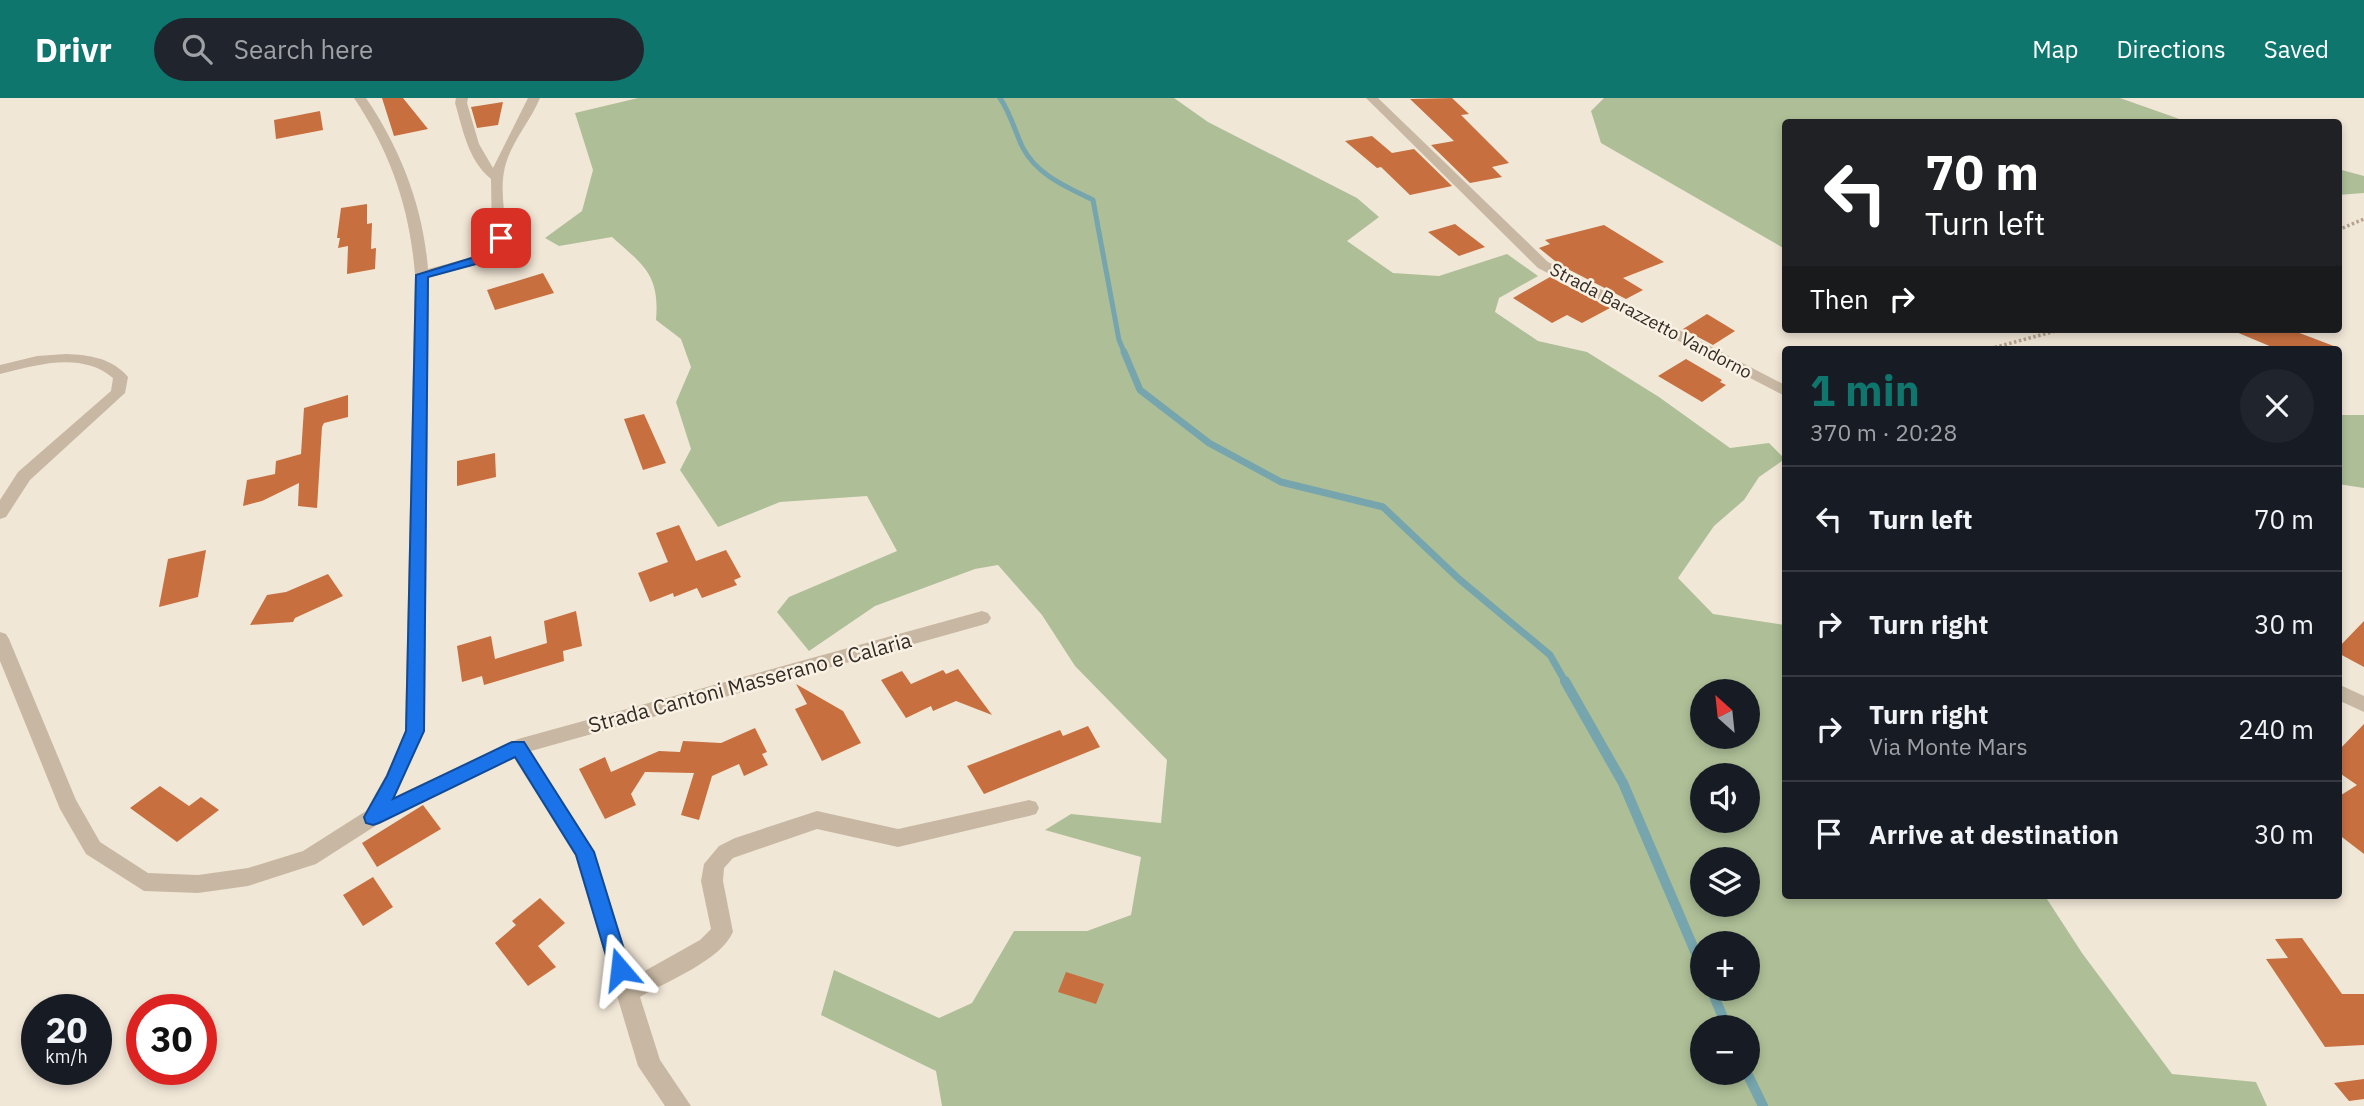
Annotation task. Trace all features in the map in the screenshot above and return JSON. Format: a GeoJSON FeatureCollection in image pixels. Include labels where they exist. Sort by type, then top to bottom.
{"type":"FeatureCollection","features":[{"type":"Feature","properties":{"kind":"street","name":"Strada Cantoni Masserano e Calaria"},"geometry":{"type":"LineString","coordinates":[[360,98],[392,152],[415,210],[421,240],[422,275],[415,731],[395,778],[373,817]]}},
{"type":"Feature","properties":{"kind":"street"},"geometry":{"type":"LineString","coordinates":[[463,98],[461,103],[471,136],[488,172],[497,178]]}},
{"type":"Feature","properties":{"kind":"street"},"geometry":{"type":"LineString","coordinates":[[422,275],[482,258],[498,250],[501,238],[497,178],[502,157],[529,116],[534,98]]}},
{"type":"Feature","properties":{"kind":"street","name":"Strada Barazzetto Vandorno"},"geometry":{"type":"LineString","coordinates":[[1372,98],[1543,265],[1782,389]]}},
{"type":"Feature","properties":{"kind":"street"},"geometry":{"type":"LineString","coordinates":[[0,370],[41,360],[78,360],[103,363],[121,377],[118,393],[24,475],[0,513]]}},
{"type":"Feature","properties":{"kind":"street","name":"Strada Cantoni Masserano e Calaria"},"geometry":{"type":"LineString","coordinates":[[0,639],[67,803],[93,848],[144,882],[198,884],[248,877],[310,858],[373,817],[518,747],[982,618]]}},
{"type":"Feature","properties":{"kind":"street"},"geometry":{"type":"LineString","coordinates":[[2342,693],[2364,705]]}},
{"type":"Feature","properties":{"kind":"street"},"geometry":{"type":"LineString","coordinates":[[518,747],[584,852],[650,1066],[679,1106]]}},
{"type":"Feature","properties":{"kind":"street"},"geometry":{"type":"LineString","coordinates":[[627,992],[708,947],[722,932],[712,881],[714,864],[726,852],[742,844],[817,820],[898,838],[1029,808]]}},
{"type":"Feature","properties":{"kind":"path"},"geometry":{"type":"LineString","coordinates":[[2342,228],[2364,219]]}},
{"type":"Feature","properties":{"kind":"path"},"geometry":{"type":"LineString","coordinates":[[2000,346],[2048,333]]}},
{"type":"Feature","properties":{"kind":"green space"},"geometry":{"type":"Polygon","coordinates":[[[638,98],[1174,98],[1208,122],[1357,198],[1379,217],[1347,241],[1393,273],[1439,276],[1507,254],[1538,276],[1499,298],[1495,312],[1538,341],[1587,352],[1659,397],[1730,448],[1769,443],[1782,456],[1782,461],[1759,477],[1744,500],[1714,526],[1678,578],[1713,614],[1782,625],[1782,899],[2047,899],[2082,953],[2172,1074],[2256,1082],[2267,1106],[942,1106],[936,1071],[821,1015],[834,970],[939,1018],[972,1003],[1014,931],[1087,931],[1131,915],[1141,857],[1045,830],[1071,814],[1161,823],[1167,760],[1075,666],[1042,615],[998,565],[975,569],[875,606],[809,651],[777,612],[789,597],[897,551],[867,496],[780,502],[718,527],[680,470],[691,449],[676,402],[691,367],[681,339],[656,320],[655,292],[647,272],[633,255],[612,237],[559,246],[545,238],[582,211],[593,170],[575,113],[638,98]]]}},
{"type":"Feature","properties":{"kind":"green space"},"geometry":{"type":"Polygon","coordinates":[[[1604,98],[2120,98],[2180,119],[1782,119],[1782,247],[1601,143],[1591,111],[1604,98]]]}},
{"type":"Feature","properties":{"kind":"green space"},"geometry":{"type":"Polygon","coordinates":[[[2342,170],[2364,176],[2364,193],[2342,195],[2342,170]]]}},
{"type":"Feature","properties":{"kind":"green space"},"geometry":{"type":"Polygon","coordinates":[[[2342,415],[2364,415],[2364,488],[2342,485],[2342,415]]]}},
{"type":"Feature","properties":{"kind":"building"},"geometry":{"type":"Polygon","coordinates":[[[382,98],[403,98],[428,129],[394,136],[382,98]]]}},
{"type":"Feature","properties":{"kind":"building"},"geometry":{"type":"Polygon","coordinates":[[[1452,98],[1469,114],[1461,115],[1509,163],[1492,167],[1502,177],[1470,183],[1431,145],[1454,141],[1410,99],[1452,98]]]}},
{"type":"Feature","properties":{"kind":"building"},"geometry":{"type":"Polygon","coordinates":[[[503,102],[498,125],[477,128],[471,107],[503,102]]]}},
{"type":"Feature","properties":{"kind":"building"},"geometry":{"type":"Polygon","coordinates":[[[320,111],[323,130],[276,139],[274,120],[320,111]]]}},
{"type":"Feature","properties":{"kind":"building"},"geometry":{"type":"Polygon","coordinates":[[[1372,136],[1392,153],[1414,149],[1452,186],[1410,195],[1381,167],[1377,168],[1345,141],[1372,136]]]}},
{"type":"Feature","properties":{"kind":"building"},"geometry":{"type":"Polygon","coordinates":[[[367,204],[367,224],[372,223],[371,249],[376,248],[375,269],[347,274],[348,246],[338,248],[340,238],[337,238],[341,208],[367,204]]]}},
{"type":"Feature","properties":{"kind":"building"},"geometry":{"type":"Polygon","coordinates":[[[1455,224],[1485,247],[1459,256],[1428,232],[1455,224]]]}},
{"type":"Feature","properties":{"kind":"building"},"geometry":{"type":"Polygon","coordinates":[[[1604,225],[1664,262],[1623,278],[1643,290],[1626,299],[1560,265],[1539,248],[1550,244],[1545,240],[1604,225]]]}},
{"type":"Feature","properties":{"kind":"building"},"geometry":{"type":"Polygon","coordinates":[[[543,273],[554,293],[495,310],[487,290],[543,273]]]}},
{"type":"Feature","properties":{"kind":"building"},"geometry":{"type":"Polygon","coordinates":[[[1550,277],[1610,308],[1582,323],[1567,315],[1552,323],[1513,298],[1550,277]]]}},
{"type":"Feature","properties":{"kind":"building"},"geometry":{"type":"Polygon","coordinates":[[[1707,314],[1735,331],[1713,345],[1683,329],[1707,314]]]}},
{"type":"Feature","properties":{"kind":"building"},"geometry":{"type":"Polygon","coordinates":[[[2239,333],[2300,333],[2334,346],[2269,346],[2239,333]]]}},
{"type":"Feature","properties":{"kind":"building"},"geometry":{"type":"Polygon","coordinates":[[[1686,359],[1726,385],[1702,402],[1658,376],[1686,359]]]}},
{"type":"Feature","properties":{"kind":"building"},"geometry":{"type":"Polygon","coordinates":[[[348,395],[348,417],[324,423],[322,427],[317,508],[298,506],[299,483],[262,501],[243,506],[247,480],[275,474],[276,461],[301,454],[304,408],[348,395]]]}},
{"type":"Feature","properties":{"kind":"building"},"geometry":{"type":"Polygon","coordinates":[[[644,414],[666,463],[643,470],[624,419],[644,414]]]}},
{"type":"Feature","properties":{"kind":"building"},"geometry":{"type":"Polygon","coordinates":[[[495,453],[496,477],[457,486],[457,461],[495,453]]]}},
{"type":"Feature","properties":{"kind":"building"},"geometry":{"type":"Polygon","coordinates":[[[679,525],[696,561],[726,550],[741,577],[734,580],[737,585],[702,598],[697,588],[650,602],[638,573],[668,562],[656,533],[679,525]]]}},
{"type":"Feature","properties":{"kind":"building"},"geometry":{"type":"Polygon","coordinates":[[[206,550],[198,597],[159,607],[168,559],[206,550]]]}},
{"type":"Feature","properties":{"kind":"building"},"geometry":{"type":"Polygon","coordinates":[[[328,574],[343,596],[295,618],[293,622],[250,625],[267,595],[286,592],[328,574]]]}},
{"type":"Feature","properties":{"kind":"building"},"geometry":{"type":"Polygon","coordinates":[[[576,611],[582,646],[563,651],[564,661],[484,685],[482,676],[462,682],[457,646],[491,636],[495,659],[547,643],[544,621],[576,611]]]}},
{"type":"Feature","properties":{"kind":"building"},"geometry":{"type":"Polygon","coordinates":[[[2364,621],[2364,667],[2342,655],[2342,644],[2364,621]]]}},
{"type":"Feature","properties":{"kind":"building"},"geometry":{"type":"Polygon","coordinates":[[[958,669],[992,715],[956,701],[933,711],[931,706],[906,718],[881,680],[902,671],[911,684],[943,670],[946,674],[958,669]]]}},
{"type":"Feature","properties":{"kind":"building"},"geometry":{"type":"Polygon","coordinates":[[[796,684],[843,711],[861,743],[822,761],[795,709],[807,704],[796,684]]]}},
{"type":"Feature","properties":{"kind":"building"},"geometry":{"type":"Polygon","coordinates":[[[2364,724],[2364,854],[2342,837],[2342,794],[2357,785],[2342,775],[2342,747],[2364,724]]]}},
{"type":"Feature","properties":{"kind":"building"},"geometry":{"type":"Polygon","coordinates":[[[1088,726],[1100,747],[984,794],[967,766],[1060,730],[1063,736],[1088,726]]]}},
{"type":"Feature","properties":{"kind":"building"},"geometry":{"type":"Polygon","coordinates":[[[755,728],[767,752],[762,754],[768,765],[744,776],[739,764],[712,776],[699,820],[681,815],[694,773],[645,772],[631,794],[636,805],[605,819],[579,769],[605,757],[611,772],[659,751],[680,752],[683,741],[721,743],[755,728]]]}},
{"type":"Feature","properties":{"kind":"building"},"geometry":{"type":"Polygon","coordinates":[[[160,786],[189,806],[201,797],[219,810],[177,842],[130,808],[160,786]]]}},
{"type":"Feature","properties":{"kind":"building"},"geometry":{"type":"Polygon","coordinates":[[[423,805],[441,829],[377,867],[362,843],[423,805]]]}},
{"type":"Feature","properties":{"kind":"building"},"geometry":{"type":"Polygon","coordinates":[[[373,877],[393,907],[363,926],[343,895],[373,877]]]}},
{"type":"Feature","properties":{"kind":"building"},"geometry":{"type":"Polygon","coordinates":[[[540,898],[565,923],[538,946],[556,967],[528,986],[495,943],[516,925],[512,921],[540,898]]]}},
{"type":"Feature","properties":{"kind":"building"},"geometry":{"type":"Polygon","coordinates":[[[2302,938],[2342,994],[2364,994],[2364,1045],[2325,1047],[2266,959],[2288,958],[2275,939],[2302,938]]]}},
{"type":"Feature","properties":{"kind":"building"},"geometry":{"type":"Polygon","coordinates":[[[1066,972],[1104,984],[1096,1004],[1058,992],[1066,972]]]}},
{"type":"Feature","properties":{"kind":"building"},"geometry":{"type":"Polygon","coordinates":[[[2364,1079],[2364,1099],[2349,1101],[2334,1083],[2364,1079]]]}},
{"type":"Feature","properties":{"kind":"waterway"},"geometry":{"type":"LineString","coordinates":[[1000,98],[1023,148],[1036,166],[1053,179],[1093,200],[1119,340],[1125,354]]}},
{"type":"Feature","properties":{"kind":"waterway"},"geometry":{"type":"LineString","coordinates":[[1124,352],[1140,390],[1209,443],[1281,482],[1383,507],[1459,579],[1550,655],[1566,683]]}},
{"type":"Feature","properties":{"kind":"waterway"},"geometry":{"type":"LineString","coordinates":[[1565,681],[1623,783],[1690,940]]}},
{"type":"Feature","properties":{"kind":"waterway"},"geometry":{"type":"LineString","coordinates":[[1716,1001],[1722,1015]]}},
{"type":"Feature","properties":{"kind":"waterway"},"geometry":{"type":"LineString","coordinates":[[1753,1085],[1763,1106]]}},
{"type":"Feature","properties":{"kind":"route"},"geometry":{"type":"LineString","coordinates":[[501,238],[498,250],[482,258],[422,275],[415,731],[395,778],[373,817],[518,747],[584,852],[620,969]]}}]}
